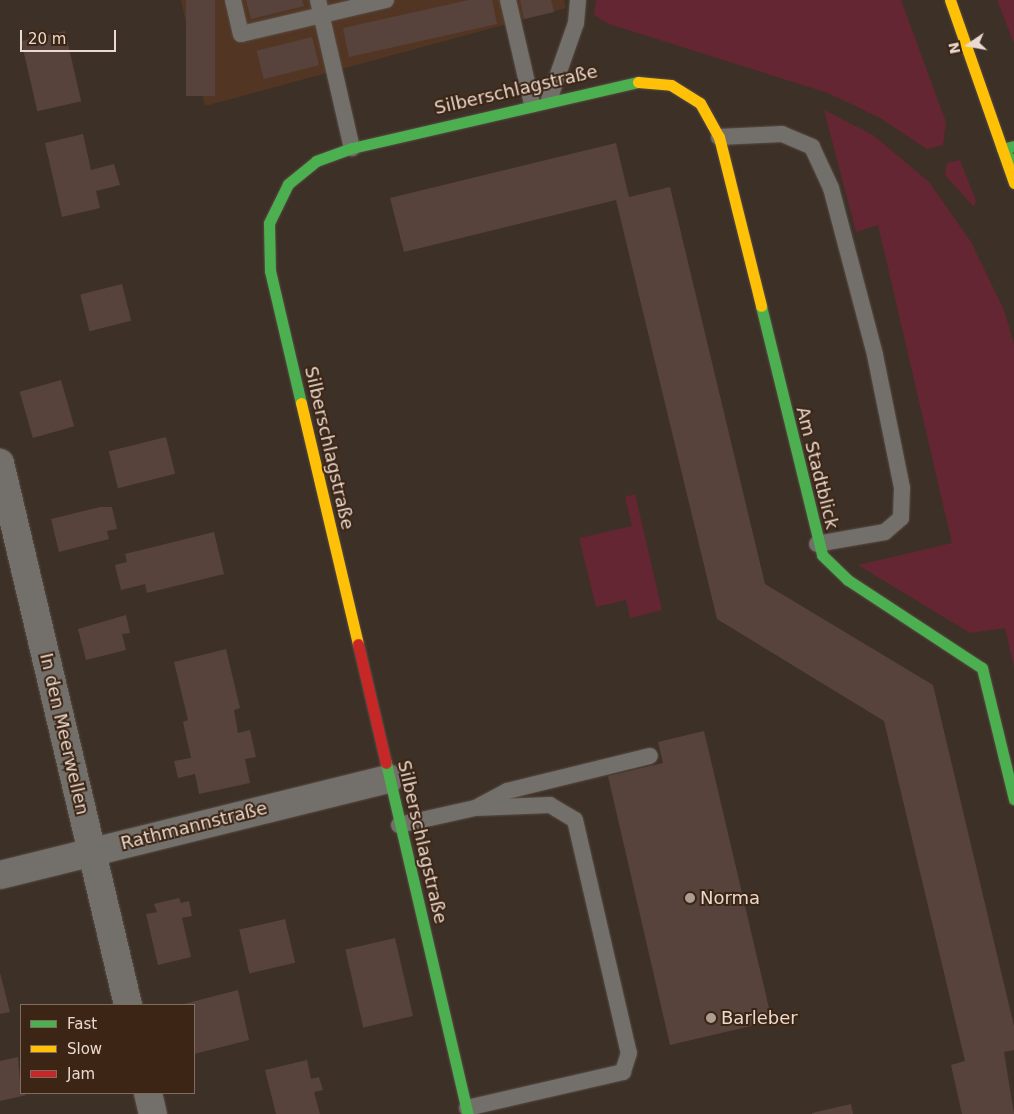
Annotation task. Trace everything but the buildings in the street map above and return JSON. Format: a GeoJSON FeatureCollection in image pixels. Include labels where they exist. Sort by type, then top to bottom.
{"type":"FeatureCollection","features":[{"type":"Feature","properties":{"kind":"main road"},"geometry":{"type":"LineString","coordinates":[[950,0],[1014,183]]}},
{"type":"Feature","properties":{"kind":"main road","name":"Silberschlagstraße"},"geometry":{"type":"LineString","coordinates":[[468,1111],[399,825],[270,271],[269,223],[288,184],[316,161],[352,148],[631,81],[671,85]]}},
{"type":"Feature","properties":{"kind":"main road","name":"Am Stadtblick"},"geometry":{"type":"LineString","coordinates":[[671,85],[700,103],[718,137],[817,544],[835,571],[982,668],[1014,800]]}},
{"type":"Feature","properties":{"kind":"main road"},"geometry":{"type":"LineString","coordinates":[[1002,149],[1014,146]]}},
{"type":"Feature","properties":{"kind":"main road"},"geometry":{"type":"LineString","coordinates":[[1002,149],[1014,162]]}},
{"type":"Feature","properties":{"kind":"street","name":"In den Meerwellen"},"geometry":{"type":"LineString","coordinates":[[0,463],[128,1004]]}},
{"type":"Feature","properties":{"kind":"street","name":"Rathmannstraße"},"geometry":{"type":"LineString","coordinates":[[0,875],[389,780]]}},
{"type":"Feature","properties":{"kind":"street"},"geometry":{"type":"LineString","coordinates":[[148,1094],[153,1114]]}},
{"type":"Feature","properties":{"kind":"lane"},"geometry":{"type":"LineString","coordinates":[[233,0],[241,34],[320,8],[386,0]]}},
{"type":"Feature","properties":{"kind":"lane"},"geometry":{"type":"LineString","coordinates":[[508,0],[532,104]]}},
{"type":"Feature","properties":{"kind":"lane"},"geometry":{"type":"LineString","coordinates":[[549,100],[576,23],[578,0]]}},
{"type":"Feature","properties":{"kind":"lane"},"geometry":{"type":"LineString","coordinates":[[320,8],[352,148]]}},
{"type":"Feature","properties":{"kind":"lane"},"geometry":{"type":"LineString","coordinates":[[718,137],[771,133],[798,138],[812,147],[831,188],[875,355],[902,488],[901,518],[885,532],[817,544]]}},
{"type":"Feature","properties":{"kind":"lane"},"geometry":{"type":"LineString","coordinates":[[475,808],[507,792],[650,756]]}},
{"type":"Feature","properties":{"kind":"lane"},"geometry":{"type":"LineString","coordinates":[[399,825],[475,808],[550,805],[575,820],[629,1053],[623,1072],[468,1111]]}},
{"type":"Feature","properties":{"kind":"shaded area"},"geometry":{"type":"Polygon","coordinates":[[[181,0],[564,0],[566,8],[205,106],[181,0]]]}},
{"type":"Feature","properties":{"kind":"shaded area"},"geometry":{"type":"Polygon","coordinates":[[[596,0],[901,0],[946,122],[943,145],[927,149],[880,118],[828,93],[609,24],[594,15],[596,0]]]}},
{"type":"Feature","properties":{"kind":"shaded area"},"geometry":{"type":"Polygon","coordinates":[[[997,0],[1014,0],[1014,42],[1012,38],[997,0]]]}},
{"type":"Feature","properties":{"kind":"shaded area"},"geometry":{"type":"Polygon","coordinates":[[[824,110],[873,135],[929,182],[971,242],[1004,310],[1014,344],[1014,667],[1005,628],[970,633],[858,565],[952,543],[878,225],[856,232],[824,110]]]}},
{"type":"Feature","properties":{"kind":"shaded area"},"geometry":{"type":"Polygon","coordinates":[[[960,160],[976,201],[974,207],[945,175],[947,163],[960,160]]]}},
{"type":"Feature","properties":{"kind":"shaded area"},"geometry":{"type":"Polygon","coordinates":[[[635,494],[662,610],[630,618],[626,600],[596,607],[579,538],[632,526],[625,497],[635,494]]]}},
{"type":"Feature","properties":{"kind":"traffic: fast"},"geometry":{"type":"LineString","coordinates":[[301,403],[270,271],[269,223],[288,184],[316,161],[352,148],[638,82]]}},
{"type":"Feature","properties":{"kind":"traffic: fast"},"geometry":{"type":"LineString","coordinates":[[1014,146],[1002,149],[1014,163]]}},
{"type":"Feature","properties":{"kind":"traffic: fast"},"geometry":{"type":"LineString","coordinates":[[761,306],[822,555],[848,580],[982,668],[1014,799]]}},
{"type":"Feature","properties":{"kind":"traffic: fast"},"geometry":{"type":"LineString","coordinates":[[386,763],[468,1114]]}},
{"type":"Feature","properties":{"kind":"traffic: slow"},"geometry":{"type":"LineString","coordinates":[[950,0],[1014,183]]}},
{"type":"Feature","properties":{"kind":"traffic: slow"},"geometry":{"type":"LineString","coordinates":[[638,82],[671,85],[700,103],[719,137],[761,306]]}},
{"type":"Feature","properties":{"kind":"traffic: slow"},"geometry":{"type":"LineString","coordinates":[[301,403],[358,644]]}},
{"type":"Feature","properties":{"kind":"traffic: jam"},"geometry":{"type":"LineString","coordinates":[[358,644],[386,763]]}},
{"type":"Feature","properties":{"kind":"place","name":"Norma"},"geometry":{"type":"Point","coordinates":[690,898]}},
{"type":"Feature","properties":{"kind":"place","name":"Barleber"},"geometry":{"type":"Point","coordinates":[711,1018]}}]}
